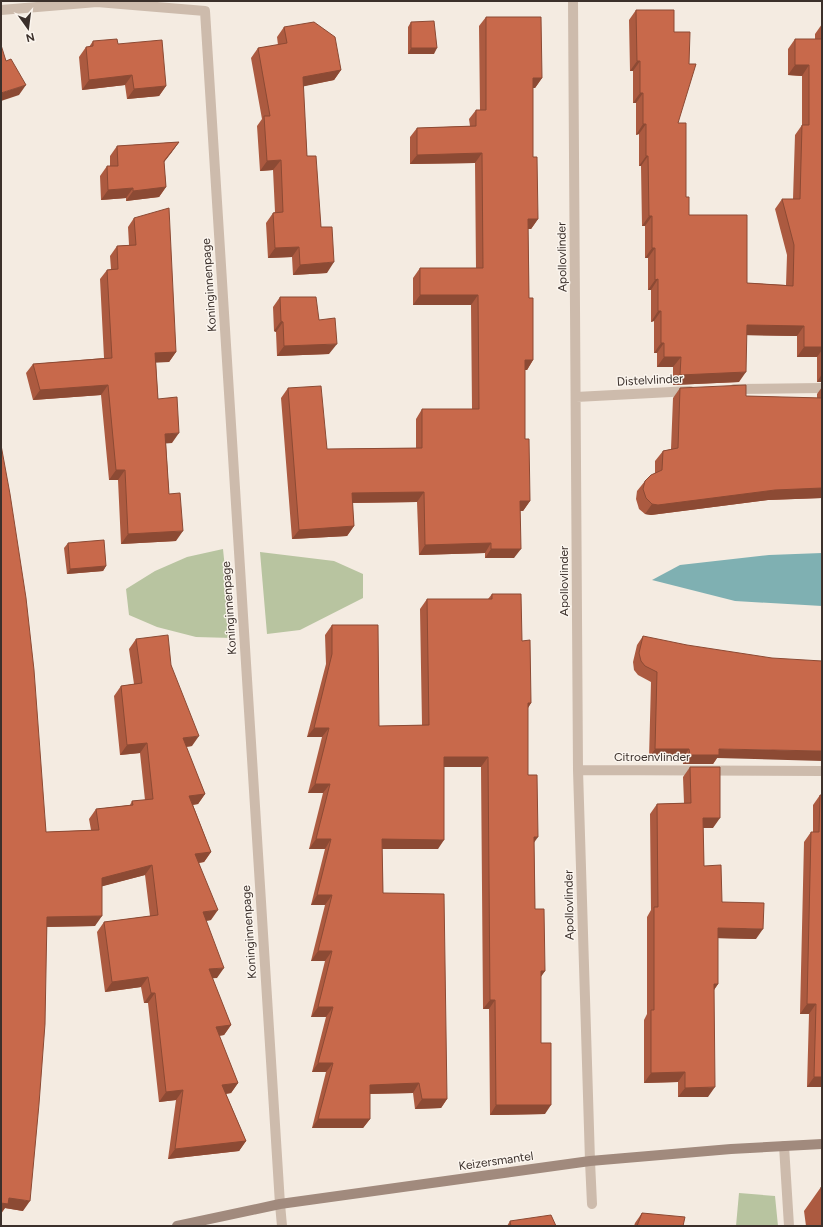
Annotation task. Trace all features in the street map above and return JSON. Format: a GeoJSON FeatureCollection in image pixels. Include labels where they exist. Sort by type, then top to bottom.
{"type":"FeatureCollection","features":[{"type":"Feature","properties":{"kind":"street","name":"Apollovlinder"},"geometry":{"type":"LineString","coordinates":[[573,1],[578,770],[592,1204]]}},
{"type":"Feature","properties":{"kind":"street","name":"Koninginnenpage"},"geometry":{"type":"LineString","coordinates":[[1,10],[97,2],[204,6],[282,1226]]}},
{"type":"Feature","properties":{"kind":"street"},"geometry":{"type":"LineString","coordinates":[[720,389],[822,388]]}},
{"type":"Feature","properties":{"kind":"street","name":"Distelvlinder"},"geometry":{"type":"LineString","coordinates":[[576,396],[704,390]]}},
{"type":"Feature","properties":{"kind":"street","name":"Citroenvlinder"},"geometry":{"type":"LineString","coordinates":[[578,770],[822,771]]}},
{"type":"Feature","properties":{"kind":"street","name":"Keizersmantel"},"geometry":{"type":"LineString","coordinates":[[177,1226],[280,1204],[590,1161],[822,1144]]}},
{"type":"Feature","properties":{"kind":"street"},"geometry":{"type":"LineString","coordinates":[[784,1146],[789,1226]]}},
{"type":"Feature","properties":{"kind":"green space"},"geometry":{"type":"Polygon","coordinates":[[[223,549],[232,638],[196,637],[157,627],[129,615],[126,589],[155,571],[187,557],[223,549]]]}},
{"type":"Feature","properties":{"kind":"green space"},"geometry":{"type":"Polygon","coordinates":[[[260,552],[334,561],[363,574],[363,598],[300,630],[267,634],[260,552]]]}},
{"type":"Feature","properties":{"kind":"green space"},"geometry":{"type":"Polygon","coordinates":[[[739,1193],[775,1196],[778,1226],[736,1226],[739,1193]]]}},
{"type":"Feature","properties":{"kind":"water"},"geometry":{"type":"Polygon","coordinates":[[[822,553],[822,606],[735,601],[652,580],[680,565],[769,555],[822,553]]]}},
{"type":"Feature","properties":{"kind":"building"},"geometry":{"type":"Polygon","coordinates":[[[636,10],[674,10],[674,32],[690,32],[689,64],[696,64],[678,123],[686,123],[686,197],[689,197],[689,215],[747,215],[747,283],[793,286],[794,245],[782,199],[800,199],[802,125],[809,125],[809,65],[795,65],[795,39],[822,39],[822,347],[804,347],[804,326],[747,325],[746,372],[680,375],[681,357],[664,357],[664,343],[661,343],[661,311],[658,311],[658,279],[655,280],[655,248],[652,248],[652,216],[649,216],[646,124],[643,124],[643,93],[640,93],[640,61],[637,61],[636,10]]]}},
{"type":"Feature","properties":{"kind":"building"},"geometry":{"type":"Polygon","coordinates":[[[486,17],[541,17],[542,78],[533,78],[533,157],[537,157],[538,219],[528,219],[529,298],[533,298],[533,360],[525,360],[525,439],[529,439],[530,501],[520,501],[521,549],[491,549],[491,543],[425,545],[424,492],[352,493],[354,526],[299,530],[288,388],[321,386],[327,449],[422,448],[422,409],[479,409],[478,295],[420,295],[420,268],[483,268],[482,153],[417,155],[417,128],[476,126],[476,110],[486,110],[486,17]]]}},
{"type":"Feature","properties":{"kind":"building"},"geometry":{"type":"Polygon","coordinates":[[[434,21],[437,48],[411,48],[411,22],[434,21]]]}},
{"type":"Feature","properties":{"kind":"building"},"geometry":{"type":"Polygon","coordinates":[[[314,22],[335,37],[341,70],[303,77],[307,156],[316,156],[321,227],[332,227],[334,262],[300,265],[299,247],[275,248],[273,213],[283,212],[281,160],[267,161],[264,116],[270,116],[258,48],[287,43],[284,27],[314,22]]]}},
{"type":"Feature","properties":{"kind":"building"},"geometry":{"type":"Polygon","coordinates":[[[117,39],[118,44],[162,40],[166,86],[134,89],[132,75],[89,80],[86,47],[93,46],[93,41],[117,39]]]}},
{"type":"Feature","properties":{"kind":"building"},"geometry":{"type":"Polygon","coordinates":[[[1,45],[6,61],[11,59],[26,85],[1,93],[1,45]]]}},
{"type":"Feature","properties":{"kind":"building"},"geometry":{"type":"Polygon","coordinates":[[[179,142],[164,161],[166,187],[133,191],[133,188],[108,190],[107,166],[118,166],[117,146],[179,142]]]}},
{"type":"Feature","properties":{"kind":"building"},"geometry":{"type":"Polygon","coordinates":[[[169,208],[176,352],[155,353],[158,399],[177,397],[179,433],[165,434],[169,494],[180,493],[183,531],[128,534],[125,470],[116,470],[108,385],[40,390],[33,364],[112,358],[107,270],[118,269],[117,246],[136,245],[134,218],[169,208]]]}},
{"type":"Feature","properties":{"kind":"building"},"geometry":{"type":"Polygon","coordinates":[[[280,297],[316,297],[319,320],[335,318],[337,344],[284,346],[280,297]]]}},
{"type":"Feature","properties":{"kind":"building"},"geometry":{"type":"Polygon","coordinates":[[[746,385],[746,396],[822,398],[822,488],[775,490],[658,505],[652,504],[646,498],[643,489],[645,481],[651,475],[662,470],[663,451],[678,448],[680,388],[746,385]]]}},
{"type":"Feature","properties":{"kind":"building"},"geometry":{"type":"Polygon","coordinates":[[[1,445],[26,598],[34,670],[46,832],[99,830],[96,809],[133,805],[132,801],[153,799],[147,743],[127,745],[121,686],[142,683],[136,639],[168,635],[171,665],[199,736],[183,738],[205,794],[189,796],[211,852],[195,854],[218,910],[203,912],[224,968],[209,969],[231,1025],[216,1027],[238,1083],[222,1085],[246,1141],[175,1149],[183,1090],[166,1092],[155,993],[151,993],[148,977],[112,982],[104,922],[158,915],[152,865],[102,878],[102,916],[47,917],[45,1024],[30,1201],[9,1198],[8,1204],[1,1203],[1,445]]]}},
{"type":"Feature","properties":{"kind":"building"},"geometry":{"type":"Polygon","coordinates":[[[104,540],[106,566],[70,569],[68,543],[104,540]]]}},
{"type":"Feature","properties":{"kind":"building"},"geometry":{"type":"Polygon","coordinates":[[[492,594],[521,594],[522,641],[530,640],[531,703],[528,703],[528,775],[537,775],[538,837],[534,837],[535,909],[544,909],[545,971],[541,971],[541,1043],[551,1043],[551,1105],[496,1105],[495,1000],[490,1000],[488,757],[444,757],[444,840],[382,839],[383,893],[444,894],[447,1099],[422,1099],[419,1083],[370,1085],[370,1119],[318,1119],[333,1063],[318,1063],[333,1007],[318,1007],[332,951],[318,951],[332,895],[317,895],[331,839],[316,839],[330,784],[315,784],[329,728],[314,728],[332,654],[332,625],[378,625],[379,726],[429,725],[427,599],[492,599],[492,594]]]}},
{"type":"Feature","properties":{"kind":"building"},"geometry":{"type":"Polygon","coordinates":[[[643,636],[687,645],[772,658],[822,661],[822,751],[719,749],[719,755],[690,755],[689,749],[655,749],[657,672],[645,666],[641,661],[639,653],[643,636]]]}},
{"type":"Feature","properties":{"kind":"building"},"geometry":{"type":"Polygon","coordinates":[[[690,767],[720,767],[720,818],[703,818],[704,866],[721,865],[722,902],[764,903],[763,929],[718,928],[718,984],[714,984],[715,1087],[685,1088],[685,1072],[651,1073],[651,1010],[654,1010],[654,907],[658,907],[657,804],[691,803],[690,767]]]}},
{"type":"Feature","properties":{"kind":"building"},"geometry":{"type":"Polygon","coordinates":[[[820,795],[822,795],[822,1077],[814,1077],[816,1004],[807,1004],[811,832],[819,832],[820,795]]]}},
{"type":"Feature","properties":{"kind":"building"},"geometry":{"type":"Polygon","coordinates":[[[642,1213],[685,1217],[683,1226],[637,1226],[642,1213]]]}},
{"type":"Feature","properties":{"kind":"building"},"geometry":{"type":"Polygon","coordinates":[[[551,1215],[556,1226],[511,1226],[510,1221],[551,1215]]]}}]}
